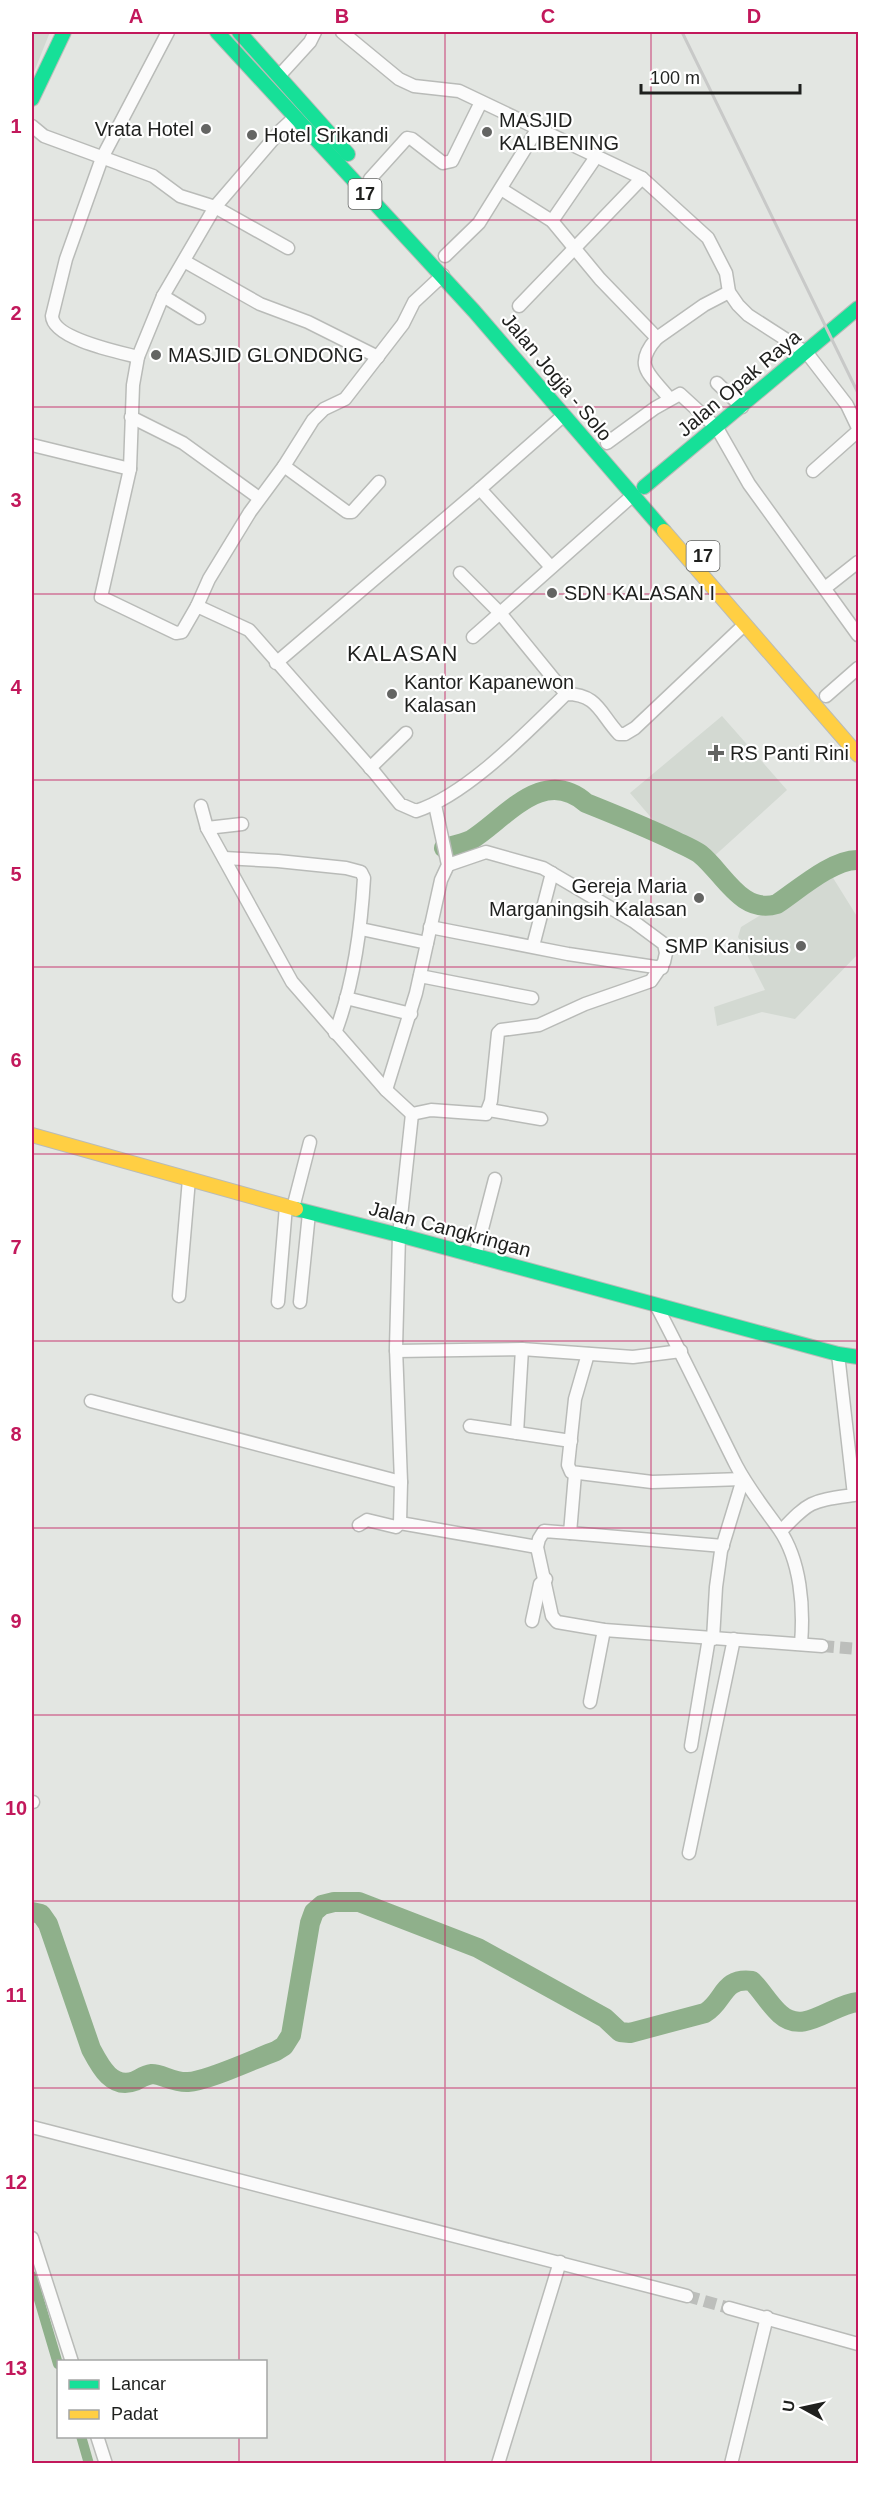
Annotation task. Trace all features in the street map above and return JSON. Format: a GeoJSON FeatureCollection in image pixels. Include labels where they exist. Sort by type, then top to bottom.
{"type":"FeatureCollection","features":[{"type":"Feature","properties":{"kind":"main road"},"geometry":{"type":"LineString","coordinates":[[32,99],[64,32]]}},
{"type":"Feature","properties":{"kind":"main road","name":"Jalan Jogja - Solo"},"geometry":{"type":"LineString","coordinates":[[217,32],[294,118],[443,275],[858,755]]}},
{"type":"Feature","properties":{"kind":"main road","name":"17"},"geometry":{"type":"LineString","coordinates":[[240,32],[395,205]]}},
{"type":"Feature","properties":{"kind":"main road","name":"Jalan Opak Raya"},"geometry":{"type":"LineString","coordinates":[[644,487],[858,308]]}},
{"type":"Feature","properties":{"kind":"main road"},"geometry":{"type":"LineString","coordinates":[[568,419],[584,414]]}},
{"type":"Feature","properties":{"kind":"main road","name":"Jalan Jogja - Solo"},"geometry":{"type":"LineString","coordinates":[[595,429],[611,448]]}},
{"type":"Feature","properties":{"kind":"main road","name":"17"},"geometry":{"type":"LineString","coordinates":[[630,470],[797,663]]}},
{"type":"Feature","properties":{"kind":"main road","name":"Jalan Cangkringan"},"geometry":{"type":"LineString","coordinates":[[32,1135],[309,1213],[399,1235],[838,1354],[858,1357]]}},
{"type":"Feature","properties":{"kind":"street"},"geometry":{"type":"LineString","coordinates":[[138,357],[100,347],[60,330],[53,322],[66,259],[102,158],[168,32]]}},
{"type":"Feature","properties":{"kind":"street"},"geometry":{"type":"LineString","coordinates":[[279,76],[310,42],[315,32]]}},
{"type":"Feature","properties":{"kind":"street"},"geometry":{"type":"LineString","coordinates":[[342,32],[399,79],[414,86],[459,91],[642,178],[708,238],[726,273],[729,292],[748,315],[807,353],[847,405],[858,430],[813,471]]}},
{"type":"Feature","properties":{"kind":"street"},"geometry":{"type":"LineString","coordinates":[[370,179],[409,138],[443,163],[452,161],[481,102]]}},
{"type":"Feature","properties":{"kind":"street"},"geometry":{"type":"LineString","coordinates":[[294,118],[280,130],[215,207],[163,296],[138,357],[133,385],[130,469],[101,597],[176,633],[182,632],[209,579],[259,498],[284,466],[313,420],[324,409],[345,399],[403,324],[414,302],[443,275]]}},
{"type":"Feature","properties":{"kind":"street"},"geometry":{"type":"LineString","coordinates":[[32,126],[44,136],[153,176],[180,196],[215,207],[288,248]]}},
{"type":"Feature","properties":{"kind":"street"},"geometry":{"type":"LineString","coordinates":[[445,256],[479,224],[538,128]]}},
{"type":"Feature","properties":{"kind":"street"},"geometry":{"type":"LineString","coordinates":[[552,221],[596,157]]}},
{"type":"Feature","properties":{"kind":"street"},"geometry":{"type":"LineString","coordinates":[[519,306],[642,178]]}},
{"type":"Feature","properties":{"kind":"street"},"geometry":{"type":"LineString","coordinates":[[501,189],[552,221],[600,279],[657,338]]}},
{"type":"Feature","properties":{"kind":"street"},"geometry":{"type":"LineString","coordinates":[[183,261],[260,304],[308,322],[378,357]]}},
{"type":"Feature","properties":{"kind":"street"},"geometry":{"type":"LineString","coordinates":[[669,398],[644,367],[643,359],[646,349],[657,338],[694,312],[729,292]]}},
{"type":"Feature","properties":{"kind":"street"},"geometry":{"type":"LineString","coordinates":[[163,296],[199,318]]}},
{"type":"Feature","properties":{"kind":"street"},"geometry":{"type":"LineString","coordinates":[[717,383],[742,407]]}},
{"type":"Feature","properties":{"kind":"street"},"geometry":{"type":"LineString","coordinates":[[611,448],[669,398],[680,394],[717,428],[749,484],[858,635]]}},
{"type":"Feature","properties":{"kind":"street"},"geometry":{"type":"LineString","coordinates":[[131,417],[183,443],[259,498]]}},
{"type":"Feature","properties":{"kind":"street"},"geometry":{"type":"LineString","coordinates":[[276,663],[480,489],[568,419]]}},
{"type":"Feature","properties":{"kind":"street"},"geometry":{"type":"LineString","coordinates":[[32,445],[130,469]]}},
{"type":"Feature","properties":{"kind":"street"},"geometry":{"type":"LineString","coordinates":[[284,466],[347,512],[352,512],[379,482]]}},
{"type":"Feature","properties":{"kind":"street"},"geometry":{"type":"LineString","coordinates":[[480,489],[551,567]]}},
{"type":"Feature","properties":{"kind":"street"},"geometry":{"type":"LineString","coordinates":[[473,637],[632,496]]}},
{"type":"Feature","properties":{"kind":"street"},"geometry":{"type":"LineString","coordinates":[[825,588],[858,562]]}},
{"type":"Feature","properties":{"kind":"street"},"geometry":{"type":"LineString","coordinates":[[460,573],[500,613],[566,694]]}},
{"type":"Feature","properties":{"kind":"street"},"geometry":{"type":"LineString","coordinates":[[197,606],[249,630],[400,804],[416,811],[435,805],[506,751],[566,694],[584,695],[591,699],[619,734],[625,734],[635,728],[744,625]]}},
{"type":"Feature","properties":{"kind":"street"},"geometry":{"type":"LineString","coordinates":[[826,696],[858,668]]}},
{"type":"Feature","properties":{"kind":"street"},"geometry":{"type":"LineString","coordinates":[[370,768],[406,734]]}},
{"type":"Feature","properties":{"kind":"street"},"geometry":{"type":"LineString","coordinates":[[386,1090],[411,1014],[441,880],[448,865],[435,805]]}},
{"type":"Feature","properties":{"kind":"street"},"geometry":{"type":"LineString","coordinates":[[201,806],[207,828],[292,982],[386,1090],[412,1114]]}},
{"type":"Feature","properties":{"kind":"street"},"geometry":{"type":"LineString","coordinates":[[207,828],[242,824]]}},
{"type":"Feature","properties":{"kind":"street"},"geometry":{"type":"LineString","coordinates":[[412,1114],[431,1110],[483,1115],[489,1110],[498,1033],[501,1030],[546,1023],[585,1004],[646,984],[657,976],[666,953],[664,944],[633,921],[543,868],[495,852],[478,854],[448,865]]}},
{"type":"Feature","properties":{"kind":"street"},"geometry":{"type":"LineString","coordinates":[[224,858],[290,862],[361,872],[364,878],[361,929],[346,998],[335,1033]]}},
{"type":"Feature","properties":{"kind":"street"},"geometry":{"type":"LineString","coordinates":[[533,946],[552,873]]}},
{"type":"Feature","properties":{"kind":"street"},"geometry":{"type":"LineString","coordinates":[[430,927],[568,954],[662,968]]}},
{"type":"Feature","properties":{"kind":"street"},"geometry":{"type":"LineString","coordinates":[[361,929],[427,943]]}},
{"type":"Feature","properties":{"kind":"street"},"geometry":{"type":"LineString","coordinates":[[420,976],[532,998]]}},
{"type":"Feature","properties":{"kind":"street"},"geometry":{"type":"LineString","coordinates":[[346,998],[411,1014]]}},
{"type":"Feature","properties":{"kind":"street"},"geometry":{"type":"LineString","coordinates":[[489,1110],[541,1119]]}},
{"type":"Feature","properties":{"kind":"street"},"geometry":{"type":"LineString","coordinates":[[358,1525],[367,1520],[396,1527],[400,1523],[401,1482],[396,1351],[399,1235],[412,1114]]}},
{"type":"Feature","properties":{"kind":"street"},"geometry":{"type":"LineString","coordinates":[[278,1302],[290,1207],[310,1142]]}},
{"type":"Feature","properties":{"kind":"street"},"geometry":{"type":"LineString","coordinates":[[179,1296],[189,1179]]}},
{"type":"Feature","properties":{"kind":"street"},"geometry":{"type":"LineString","coordinates":[[475,1256],[495,1179]]}},
{"type":"Feature","properties":{"kind":"street"},"geometry":{"type":"LineString","coordinates":[[300,1302],[309,1213]]}},
{"type":"Feature","properties":{"kind":"street"},"geometry":{"type":"LineString","coordinates":[[656,1305],[743,1479],[780,1531],[792,1556],[803,1619],[801,1644]]}},
{"type":"Feature","properties":{"kind":"street"},"geometry":{"type":"LineString","coordinates":[[396,1351],[522,1349],[633,1357],[681,1351]]}},
{"type":"Feature","properties":{"kind":"street"},"geometry":{"type":"LineString","coordinates":[[517,1433],[522,1349]]}},
{"type":"Feature","properties":{"kind":"street"},"geometry":{"type":"LineString","coordinates":[[588,1354],[575,1399],[568,1469],[575,1474],[652,1482],[743,1479]]}},
{"type":"Feature","properties":{"kind":"street"},"geometry":{"type":"LineString","coordinates":[[780,1531],[814,1500],[854,1495],[838,1354]]}},
{"type":"Feature","properties":{"kind":"street"},"geometry":{"type":"LineString","coordinates":[[91,1401],[401,1482]]}},
{"type":"Feature","properties":{"kind":"street"},"geometry":{"type":"LineString","coordinates":[[470,1426],[571,1441]]}},
{"type":"Feature","properties":{"kind":"street"},"geometry":{"type":"LineString","coordinates":[[570,1533],[575,1474]]}},
{"type":"Feature","properties":{"kind":"street"},"geometry":{"type":"LineString","coordinates":[[691,1746],[711,1638],[723,1546],[743,1479]]}},
{"type":"Feature","properties":{"kind":"street"},"geometry":{"type":"LineString","coordinates":[[400,1523],[537,1547]]}},
{"type":"Feature","properties":{"kind":"street"},"geometry":{"type":"LineString","coordinates":[[723,1546],[544,1531],[537,1547],[552,1616],[557,1622],[604,1630],[822,1646]]}},
{"type":"Feature","properties":{"kind":"street"},"geometry":{"type":"LineString","coordinates":[[532,1621],[540,1584],[546,1580]]}},
{"type":"Feature","properties":{"kind":"street"},"geometry":{"type":"LineString","coordinates":[[590,1702],[604,1630]]}},
{"type":"Feature","properties":{"kind":"street"},"geometry":{"type":"LineString","coordinates":[[689,1853],[734,1639]]}},
{"type":"Feature","properties":{"kind":"street"},"geometry":{"type":"LineString","coordinates":[[32,2127],[687,2296]]}},
{"type":"Feature","properties":{"kind":"street"},"geometry":{"type":"LineString","coordinates":[[32,2238],[72,2360]]}},
{"type":"Feature","properties":{"kind":"street"},"geometry":{"type":"LineString","coordinates":[[498,2463],[560,2262]]}},
{"type":"Feature","properties":{"kind":"street"},"geometry":{"type":"LineString","coordinates":[[729,2308],[858,2344]]}},
{"type":"Feature","properties":{"kind":"street"},"geometry":{"type":"LineString","coordinates":[[731,2463],[767,2317]]}},
{"type":"Feature","properties":{"kind":"street"},"geometry":{"type":"LineString","coordinates":[[98,2438],[106,2463]]}},
{"type":"Feature","properties":{"kind":"shaded area"},"geometry":{"type":"Polygon","coordinates":[[[32,32],[50,32],[32,77],[32,32]]]}},
{"type":"Feature","properties":{"kind":"shaded area","name":"RS Panti Rini"},"geometry":{"type":"Polygon","coordinates":[[[722,716],[787,790],[711,859],[693,846],[667,836],[630,793],[722,716]]]}},
{"type":"Feature","properties":{"kind":"shaded area","name":"SMP Kanisius"},"geometry":{"type":"Polygon","coordinates":[[[830,873],[858,918],[858,954],[795,1019],[762,1012],[717,1026],[714,1007],[765,990],[738,937],[741,927],[830,873]]]}},
{"type":"Feature","properties":{"kind":"waterway"},"geometry":{"type":"LineString","coordinates":[[444,848],[471,840],[525,799],[540,792],[555,790],[570,793],[586,803],[694,850],[743,898],[764,906],[777,904],[838,864],[858,860]]}},
{"type":"Feature","properties":{"kind":"waterway"},"geometry":{"type":"LineString","coordinates":[[32,1912],[41,1914],[48,1924],[91,2049],[98,2062],[113,2079],[127,2083],[152,2074],[183,2082],[197,2081],[284,2046],[291,2035],[310,1923],[314,1912],[322,1905],[334,1902],[359,1902],[478,1948],[605,2018],[620,2032],[630,2033],[705,2013],[712,2008],[729,1986],[742,1981],[752,1981],[780,2014],[789,2020],[799,2022],[858,2002]]}},
{"type":"Feature","properties":{"kind":"waterway"},"geometry":{"type":"LineString","coordinates":[[32,2276],[57,2361]]}},
{"type":"Feature","properties":{"kind":"waterway"},"geometry":{"type":"LineString","coordinates":[[82,2438],[89,2464]]}},
{"type":"Feature","properties":{"kind":"tunnel"},"geometry":{"type":"LineString","coordinates":[[822,1646],[858,1649]]}},
{"type":"Feature","properties":{"kind":"tunnel"},"geometry":{"type":"LineString","coordinates":[[687,2296],[729,2308]]}},
{"type":"Feature","properties":{"kind":"railway"},"geometry":{"type":"LineString","coordinates":[[682,32],[858,393]]}},
{"type":"Feature","properties":{"kind":"traffic: fast"},"geometry":{"type":"LineString","coordinates":[[32,99],[64,32]]}},
{"type":"Feature","properties":{"kind":"traffic: fast"},"geometry":{"type":"LineString","coordinates":[[217,32],[474,311],[664,531]]}},
{"type":"Feature","properties":{"kind":"traffic: fast"},"geometry":{"type":"LineString","coordinates":[[239,32],[348,154]]}},
{"type":"Feature","properties":{"kind":"traffic: fast"},"geometry":{"type":"LineString","coordinates":[[644,487],[858,308]]}},
{"type":"Feature","properties":{"kind":"traffic: fast"},"geometry":{"type":"LineString","coordinates":[[296,1209],[838,1354],[858,1357]]}},
{"type":"Feature","properties":{"kind":"traffic: slow"},"geometry":{"type":"LineString","coordinates":[[664,531],[858,755]]}},
{"type":"Feature","properties":{"kind":"traffic: slow"},"geometry":{"type":"LineString","coordinates":[[32,1135],[296,1209]]}},
{"type":"Feature","properties":{"kind":"place","name":"Vrata Hotel"},"geometry":{"type":"Point","coordinates":[206,129]}},
{"type":"Feature","properties":{"kind":"place","name":"MASJID KALIBENING"},"geometry":{"type":"Point","coordinates":[487,132]}},
{"type":"Feature","properties":{"kind":"place","name":"Hotel Srikandi"},"geometry":{"type":"Point","coordinates":[252,135]}},
{"type":"Feature","properties":{"kind":"place","name":"MASJID GLONDONG"},"geometry":{"type":"Point","coordinates":[156,355]}},
{"type":"Feature","properties":{"kind":"place","name":"SDN KALASAN I"},"geometry":{"type":"Point","coordinates":[552,593]}},
{"type":"Feature","properties":{"kind":"place","name":"Kantor Kapanewon Kalasan"},"geometry":{"type":"Point","coordinates":[392,694]}},
{"type":"Feature","properties":{"kind":"place","name":"RS Panti Rini"},"geometry":{"type":"Point","coordinates":[716,753]}},
{"type":"Feature","properties":{"kind":"place","name":"Gereja Maria Marganingsih Kalasan"},"geometry":{"type":"Point","coordinates":[699,898]}},
{"type":"Feature","properties":{"kind":"place","name":"SMP Kanisius"},"geometry":{"type":"Point","coordinates":[801,946]}},
{"type":"Feature","properties":{"kind":"district","name":"KALASAN"},"geometry":{"type":"Point","coordinates":[403,653]}}]}
